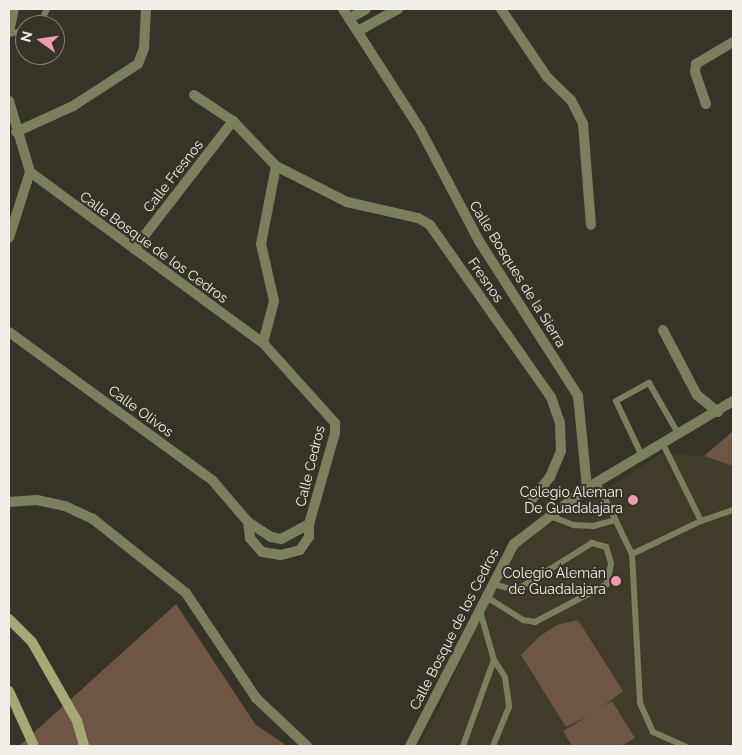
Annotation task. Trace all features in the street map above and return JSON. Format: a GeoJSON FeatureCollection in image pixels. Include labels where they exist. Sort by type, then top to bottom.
{"type":"FeatureCollection","features":[{"type":"Feature","properties":{"kind":"main road"},"geometry":{"type":"LineString","coordinates":[[9,619],[32,642],[77,722],[84,746]]}},
{"type":"Feature","properties":{"kind":"main road"},"geometry":{"type":"LineString","coordinates":[[9,691],[34,746]]}},
{"type":"Feature","properties":{"kind":"street"},"geometry":{"type":"LineString","coordinates":[[16,132],[73,106],[138,64],[144,48],[146,9]]}},
{"type":"Feature","properties":{"kind":"street","name":"Calle Bosques de la Sierra"},"geometry":{"type":"LineString","coordinates":[[343,9],[420,129],[478,241],[578,396],[587,488]]}},
{"type":"Feature","properties":{"kind":"street"},"geometry":{"type":"LineString","coordinates":[[350,18],[366,9]]}},
{"type":"Feature","properties":{"kind":"street"},"geometry":{"type":"LineString","coordinates":[[358,31],[398,9]]}},
{"type":"Feature","properties":{"kind":"street"},"geometry":{"type":"LineString","coordinates":[[501,9],[547,77],[571,100],[583,124],[590,225]]}},
{"type":"Feature","properties":{"kind":"street"},"geometry":{"type":"LineString","coordinates":[[9,33],[12,10]]}},
{"type":"Feature","properties":{"kind":"street"},"geometry":{"type":"LineString","coordinates":[[706,104],[695,72],[696,64],[733,42]]}},
{"type":"Feature","properties":{"kind":"street","name":"Fresnos"},"geometry":{"type":"LineString","coordinates":[[194,95],[233,121],[276,166],[347,202],[418,218],[430,225],[551,397],[560,423],[561,451],[550,477],[534,498]]}},
{"type":"Feature","properties":{"kind":"street"},"geometry":{"type":"LineString","coordinates":[[9,102],[16,132],[30,172],[9,238]]}},
{"type":"Feature","properties":{"kind":"street","name":"Calle Fresnos"},"geometry":{"type":"LineString","coordinates":[[134,249],[233,121]]}},
{"type":"Feature","properties":{"kind":"street"},"geometry":{"type":"LineString","coordinates":[[262,343],[274,301],[262,244],[276,166]]}},
{"type":"Feature","properties":{"kind":"street","name":"Calle Bosque de los Cedros"},"geometry":{"type":"LineString","coordinates":[[30,172],[262,343]]}},
{"type":"Feature","properties":{"kind":"street"},"geometry":{"type":"LineString","coordinates":[[663,330],[697,395],[718,412]]}},
{"type":"Feature","properties":{"kind":"street","name":"Calle Olivos"},"geometry":{"type":"LineString","coordinates":[[9,332],[213,481],[248,522]]}},
{"type":"Feature","properties":{"kind":"street","name":"Calle Cedros"},"geometry":{"type":"LineString","coordinates":[[248,522],[271,537],[281,538],[309,524],[335,433],[335,423],[262,343]]}},
{"type":"Feature","properties":{"kind":"street","name":"Calle Bosque de los Cedros"},"geometry":{"type":"LineString","coordinates":[[410,746],[484,596],[514,544],[587,488],[718,412],[733,401]]}},
{"type":"Feature","properties":{"kind":"street"},"geometry":{"type":"LineString","coordinates":[[9,502],[37,500],[65,506],[93,519],[186,593],[256,698],[307,746]]}},
{"type":"Feature","properties":{"kind":"street"},"geometry":{"type":"LineString","coordinates":[[248,522],[250,538],[262,552],[281,555],[300,550],[309,538],[309,524]]}},
{"type":"Feature","properties":{"kind":"lane"},"geometry":{"type":"LineString","coordinates":[[642,456],[616,401],[649,383],[679,435]]}},
{"type":"Feature","properties":{"kind":"lane"},"geometry":{"type":"LineString","coordinates":[[663,444],[701,521]]}},
{"type":"Feature","properties":{"kind":"lane"},"geometry":{"type":"LineString","coordinates":[[597,482],[632,554],[640,703],[653,732],[686,746]]}},
{"type":"Feature","properties":{"kind":"lane"},"geometry":{"type":"LineString","coordinates":[[632,554],[701,521],[733,510]]}},
{"type":"Feature","properties":{"kind":"lane"},"geometry":{"type":"LineString","coordinates":[[550,516],[583,525],[614,520]]}},
{"type":"Feature","properties":{"kind":"lane"},"geometry":{"type":"LineString","coordinates":[[484,596],[523,620],[535,622],[607,584],[611,563],[606,547],[592,542],[521,587],[512,589],[492,584]]}},
{"type":"Feature","properties":{"kind":"lane"},"geometry":{"type":"LineString","coordinates":[[478,608],[494,660],[505,677],[509,707],[493,746]]}},
{"type":"Feature","properties":{"kind":"lane"},"geometry":{"type":"LineString","coordinates":[[463,746],[494,660]]}},
{"type":"Feature","properties":{"kind":"shaded area"},"geometry":{"type":"Polygon","coordinates":[[[733,431],[733,466],[704,456],[733,431]]]}},
{"type":"Feature","properties":{"kind":"shaded area","name":"Colegio Alemán de Guadalajara"},"geometry":{"type":"Polygon","coordinates":[[[662,453],[704,456],[733,466],[733,746],[420,746],[515,548],[662,453]]]}},
{"type":"Feature","properties":{"kind":"shaded area"},"geometry":{"type":"Polygon","coordinates":[[[176,604],[255,724],[287,746],[19,746],[176,604]]]}},
{"type":"Feature","properties":{"kind":"shaded area"},"geometry":{"type":"Polygon","coordinates":[[[578,620],[623,691],[602,707],[612,701],[635,738],[621,746],[572,746],[563,731],[588,716],[566,727],[521,655],[540,636],[557,625],[578,620]]]}},
{"type":"Feature","properties":{"kind":"place","name":"Colegio Aleman De Guadalajara"},"geometry":{"type":"Point","coordinates":[633,500]}},
{"type":"Feature","properties":{"kind":"place","name":"Colegio Alemán de Guadalajara"},"geometry":{"type":"Point","coordinates":[616,581]}}]}
